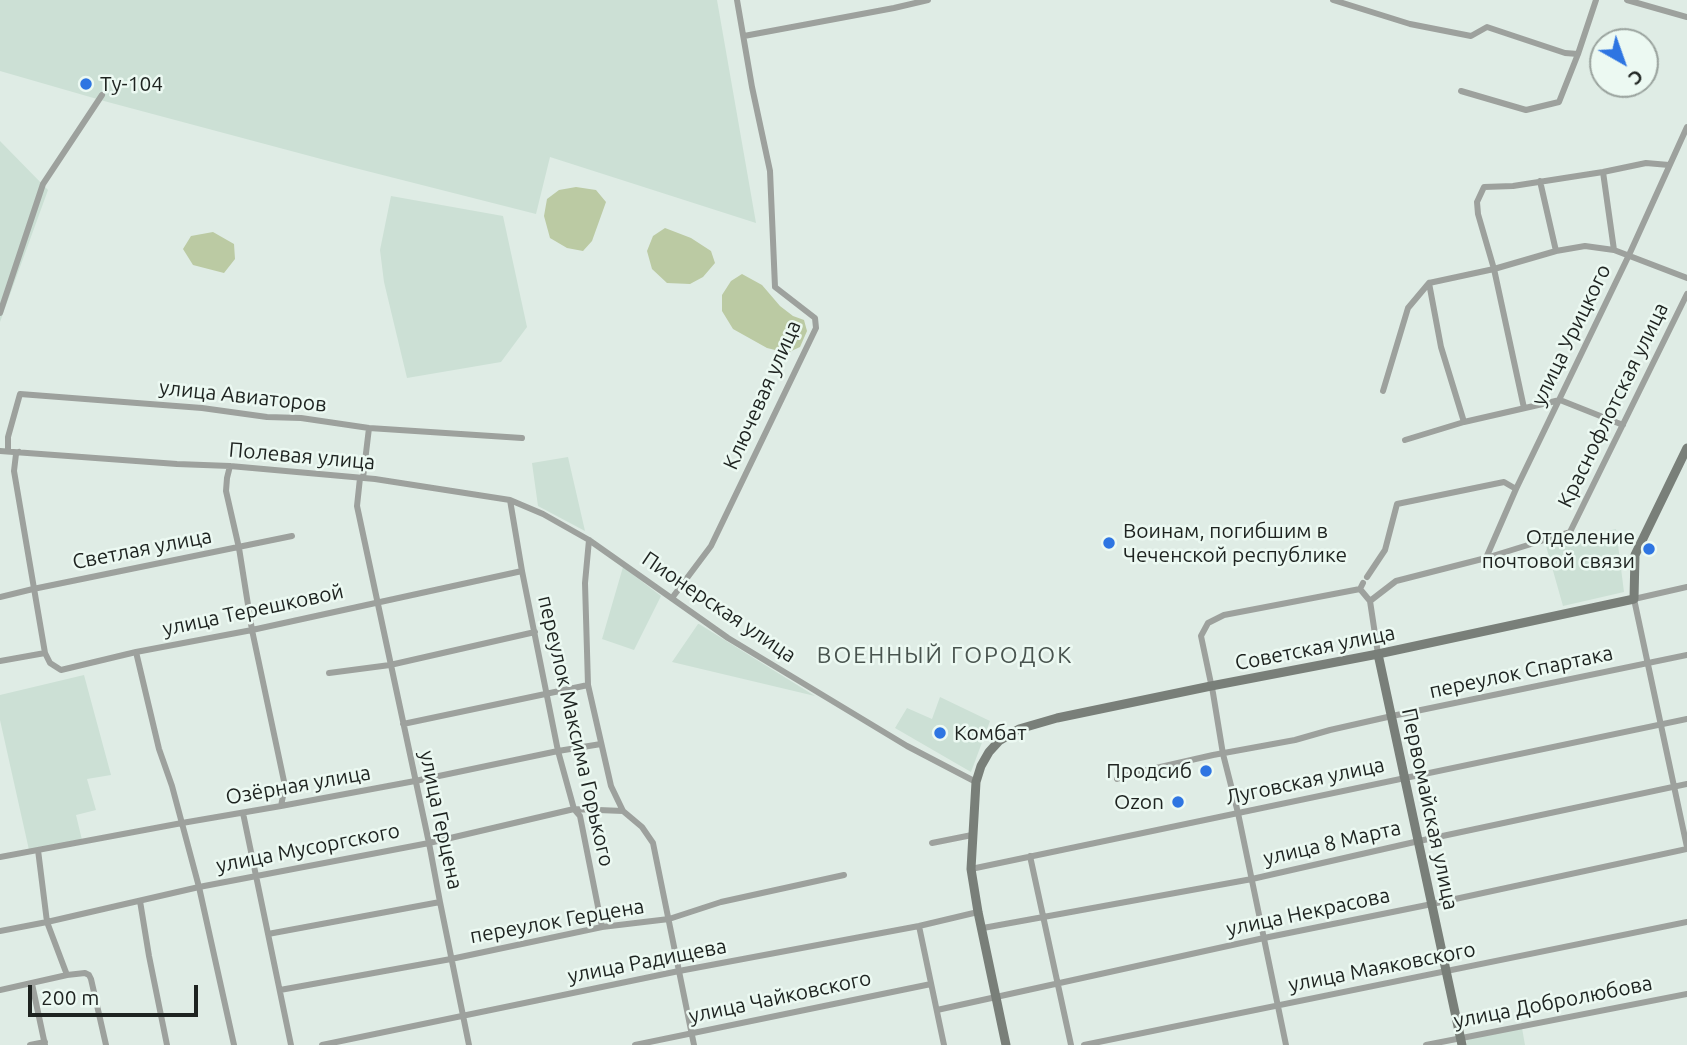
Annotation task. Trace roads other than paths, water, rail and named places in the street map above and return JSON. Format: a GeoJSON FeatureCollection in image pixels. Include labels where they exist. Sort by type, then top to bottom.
{"type":"FeatureCollection","features":[{"type":"Feature","properties":{"kind":"street","name":"Ключевая улица"},"geometry":{"type":"LineString","coordinates":[[671,598],[711,546],[816,328],[815,318],[775,286],[770,171],[737,0]]}},
{"type":"Feature","properties":{"kind":"street"},"geometry":{"type":"LineString","coordinates":[[744,36],[928,0]]}},
{"type":"Feature","properties":{"kind":"street"},"geometry":{"type":"LineString","coordinates":[[1333,0],[1410,24],[1471,36],[1487,27],[1578,54]]}},
{"type":"Feature","properties":{"kind":"street"},"geometry":{"type":"LineString","coordinates":[[1461,91],[1525,110],[1559,102],[1596,0]]}},
{"type":"Feature","properties":{"kind":"street"},"geometry":{"type":"LineString","coordinates":[[1627,0],[1687,17]]}},
{"type":"Feature","properties":{"kind":"street"},"geometry":{"type":"LineString","coordinates":[[0,313],[43,184],[102,95]]}},
{"type":"Feature","properties":{"kind":"street","name":"улица Урицкого"},"geometry":{"type":"LineString","coordinates":[[1486,558],[1687,127]]}},
{"type":"Feature","properties":{"kind":"street"},"geometry":{"type":"LineString","coordinates":[[1524,408],[1478,214],[1477,202],[1484,187],[1513,186],[1646,163],[1669,165]]}},
{"type":"Feature","properties":{"kind":"street"},"geometry":{"type":"LineString","coordinates":[[1603,172],[1614,250]]}},
{"type":"Feature","properties":{"kind":"street"},"geometry":{"type":"LineString","coordinates":[[1540,181],[1556,251]]}},
{"type":"Feature","properties":{"kind":"street"},"geometry":{"type":"LineString","coordinates":[[1383,391],[1408,308],[1429,283],[1585,246],[1614,250],[1687,278]]}},
{"type":"Feature","properties":{"kind":"street"},"geometry":{"type":"LineString","coordinates":[[1429,283],[1441,347],[1464,422]]}},
{"type":"Feature","properties":{"kind":"street","name":"Краснофлотская улица"},"geometry":{"type":"LineString","coordinates":[[1486,558],[1570,532],[1687,294]]}},
{"type":"Feature","properties":{"kind":"street","name":"улица Авиаторов"},"geometry":{"type":"LineString","coordinates":[[4,451],[20,394],[202,408],[369,428],[522,438]]}},
{"type":"Feature","properties":{"kind":"street"},"geometry":{"type":"LineString","coordinates":[[1405,440],[1464,422],[1560,400],[1623,425]]}},
{"type":"Feature","properties":{"kind":"street","name":"улица Герцена"},"geometry":{"type":"LineString","coordinates":[[369,428],[357,506],[469,1045]]}},
{"type":"Feature","properties":{"kind":"street"},"geometry":{"type":"LineString","coordinates":[[1687,447],[1634,555],[1634,599],[1687,848]]}},
{"type":"Feature","properties":{"kind":"street","name":"Полевая улица"},"geometry":{"type":"LineString","coordinates":[[4,451],[362,478],[510,500],[544,514],[589,540]]}},
{"type":"Feature","properties":{"kind":"street"},"geometry":{"type":"LineString","coordinates":[[0,661],[45,653],[14,471],[16,454],[19,452]]}},
{"type":"Feature","properties":{"kind":"street"},"geometry":{"type":"LineString","coordinates":[[230,466],[226,491],[285,786],[281,806]]}},
{"type":"Feature","properties":{"kind":"street"},"geometry":{"type":"LineString","coordinates":[[1286,1045],[1238,813],[1223,754],[1201,636],[1208,623],[1224,615],[1363,583],[1385,550],[1397,504],[1504,482],[1516,489]]}},
{"type":"Feature","properties":{"kind":"street","name":"переулок Максима Горького"},"geometry":{"type":"LineString","coordinates":[[510,500],[558,751],[574,809],[580,816],[602,927]]}},
{"type":"Feature","properties":{"kind":"street","name":"Светлая улица"},"geometry":{"type":"LineString","coordinates":[[0,597],[292,537]]}},
{"type":"Feature","properties":{"kind":"street"},"geometry":{"type":"LineString","coordinates":[[589,540],[585,583],[588,685],[611,786],[623,811],[642,827],[653,843],[694,1045]]}},
{"type":"Feature","properties":{"kind":"street","name":"Пионерская улица"},"geometry":{"type":"LineString","coordinates":[[589,540],[728,638],[907,746],[976,782]]}},
{"type":"Feature","properties":{"kind":"street"},"geometry":{"type":"LineString","coordinates":[[1363,583],[1370,601],[1396,581],[1486,558]]}},
{"type":"Feature","properties":{"kind":"street","name":"улица Терешковой"},"geometry":{"type":"LineString","coordinates":[[45,653],[50,663],[61,670],[522,571]]}},
{"type":"Feature","properties":{"kind":"street","name":"Советская улица"},"geometry":{"type":"LineString","coordinates":[[976,782],[981,766],[999,740],[1018,729],[1057,718],[1378,654],[1687,587]]}},
{"type":"Feature","properties":{"kind":"street","name":"Первомайская улица"},"geometry":{"type":"LineString","coordinates":[[1370,601],[1378,654],[1461,1041]]}},
{"type":"Feature","properties":{"kind":"street"},"geometry":{"type":"LineString","coordinates":[[329,673],[390,665],[535,632]]}},
{"type":"Feature","properties":{"kind":"street"},"geometry":{"type":"LineString","coordinates":[[136,652],[159,749],[199,887],[234,1045]]}},
{"type":"Feature","properties":{"kind":"street","name":"переулок Спартака"},"geometry":{"type":"LineString","coordinates":[[1117,779],[1392,716],[1687,655]]}},
{"type":"Feature","properties":{"kind":"street"},"geometry":{"type":"LineString","coordinates":[[403,724],[588,685]]}},
{"type":"Feature","properties":{"kind":"street","name":"Луговская улица"},"geometry":{"type":"LineString","coordinates":[[971,869],[1687,719]]}},
{"type":"Feature","properties":{"kind":"street","name":"Озёрная улица"},"geometry":{"type":"LineString","coordinates":[[0,857],[601,744]]}},
{"type":"Feature","properties":{"kind":"street"},"geometry":{"type":"LineString","coordinates":[[976,782],[971,869],[1006,1045]]}},
{"type":"Feature","properties":{"kind":"street","name":"улица 8 Марта"},"geometry":{"type":"LineString","coordinates":[[982,928],[1252,879],[1687,784]]}},
{"type":"Feature","properties":{"kind":"street","name":"улица Мусоргского"},"geometry":{"type":"LineString","coordinates":[[0,931],[199,887],[429,843],[574,809],[623,811]]}},
{"type":"Feature","properties":{"kind":"street"},"geometry":{"type":"LineString","coordinates":[[243,813],[291,1045]]}},
{"type":"Feature","properties":{"kind":"street"},"geometry":{"type":"LineString","coordinates":[[932,843],[972,835]]}},
{"type":"Feature","properties":{"kind":"street","name":"улица Некрасова"},"geometry":{"type":"LineString","coordinates":[[937,1010],[1687,848]]}},
{"type":"Feature","properties":{"kind":"street"},"geometry":{"type":"LineString","coordinates":[[38,850],[47,922],[67,975]]}},
{"type":"Feature","properties":{"kind":"street"},"geometry":{"type":"LineString","coordinates":[[1030,856],[1071,1045]]}},
{"type":"Feature","properties":{"kind":"street"},"geometry":{"type":"LineString","coordinates":[[669,919],[721,902],[844,876]]}},
{"type":"Feature","properties":{"kind":"street"},"geometry":{"type":"LineString","coordinates":[[141,901],[167,1045]]}},
{"type":"Feature","properties":{"kind":"street"},"geometry":{"type":"LineString","coordinates":[[268,934],[439,902]]}},
{"type":"Feature","properties":{"kind":"street","name":"улица Радищева"},"geometry":{"type":"LineString","coordinates":[[322,1045],[978,912]]}},
{"type":"Feature","properties":{"kind":"street","name":"переулок Герцена"},"geometry":{"type":"LineString","coordinates":[[280,990],[451,959],[602,927],[669,919]]}},
{"type":"Feature","properties":{"kind":"street","name":"улица Маяковского"},"geometry":{"type":"LineString","coordinates":[[1084,1045],[1687,922]]}},
{"type":"Feature","properties":{"kind":"street"},"geometry":{"type":"LineString","coordinates":[[919,926],[944,1044],[934,1045]]}},
{"type":"Feature","properties":{"kind":"street"},"geometry":{"type":"LineString","coordinates":[[0,990],[67,975],[89,975],[106,1045]]}},
{"type":"Feature","properties":{"kind":"street"},"geometry":{"type":"LineString","coordinates":[[30,1045],[45,1044],[32,984]]}},
{"type":"Feature","properties":{"kind":"street","name":"улица Чайковского"},"geometry":{"type":"LineString","coordinates":[[635,1045],[931,984]]}},
{"type":"Feature","properties":{"kind":"street","name":"улица Добролюбова"},"geometry":{"type":"LineString","coordinates":[[1426,1045],[1461,1041],[1687,994]]}},
{"type":"Feature","properties":{"kind":"place","name":"Ту-104"},"geometry":{"type":"Point","coordinates":[86,84]}},
{"type":"Feature","properties":{"kind":"place","name":"Воинам, погибшим в Чеченской республике"},"geometry":{"type":"Point","coordinates":[1109,543]}},
{"type":"Feature","properties":{"kind":"place","name":"Отделение почтовой связи"},"geometry":{"type":"Point","coordinates":[1649,549]}},
{"type":"Feature","properties":{"kind":"place","name":"Комбат"},"geometry":{"type":"Point","coordinates":[940,733]}},
{"type":"Feature","properties":{"kind":"place","name":"Продсиб"},"geometry":{"type":"Point","coordinates":[1206,771]}},
{"type":"Feature","properties":{"kind":"place","name":"Ozon"},"geometry":{"type":"Point","coordinates":[1178,802]}},
{"type":"Feature","properties":{"kind":"district","name":"ВОЕННЫЙ ГОРОДОК"},"geometry":{"type":"Point","coordinates":[945,655]}}]}
